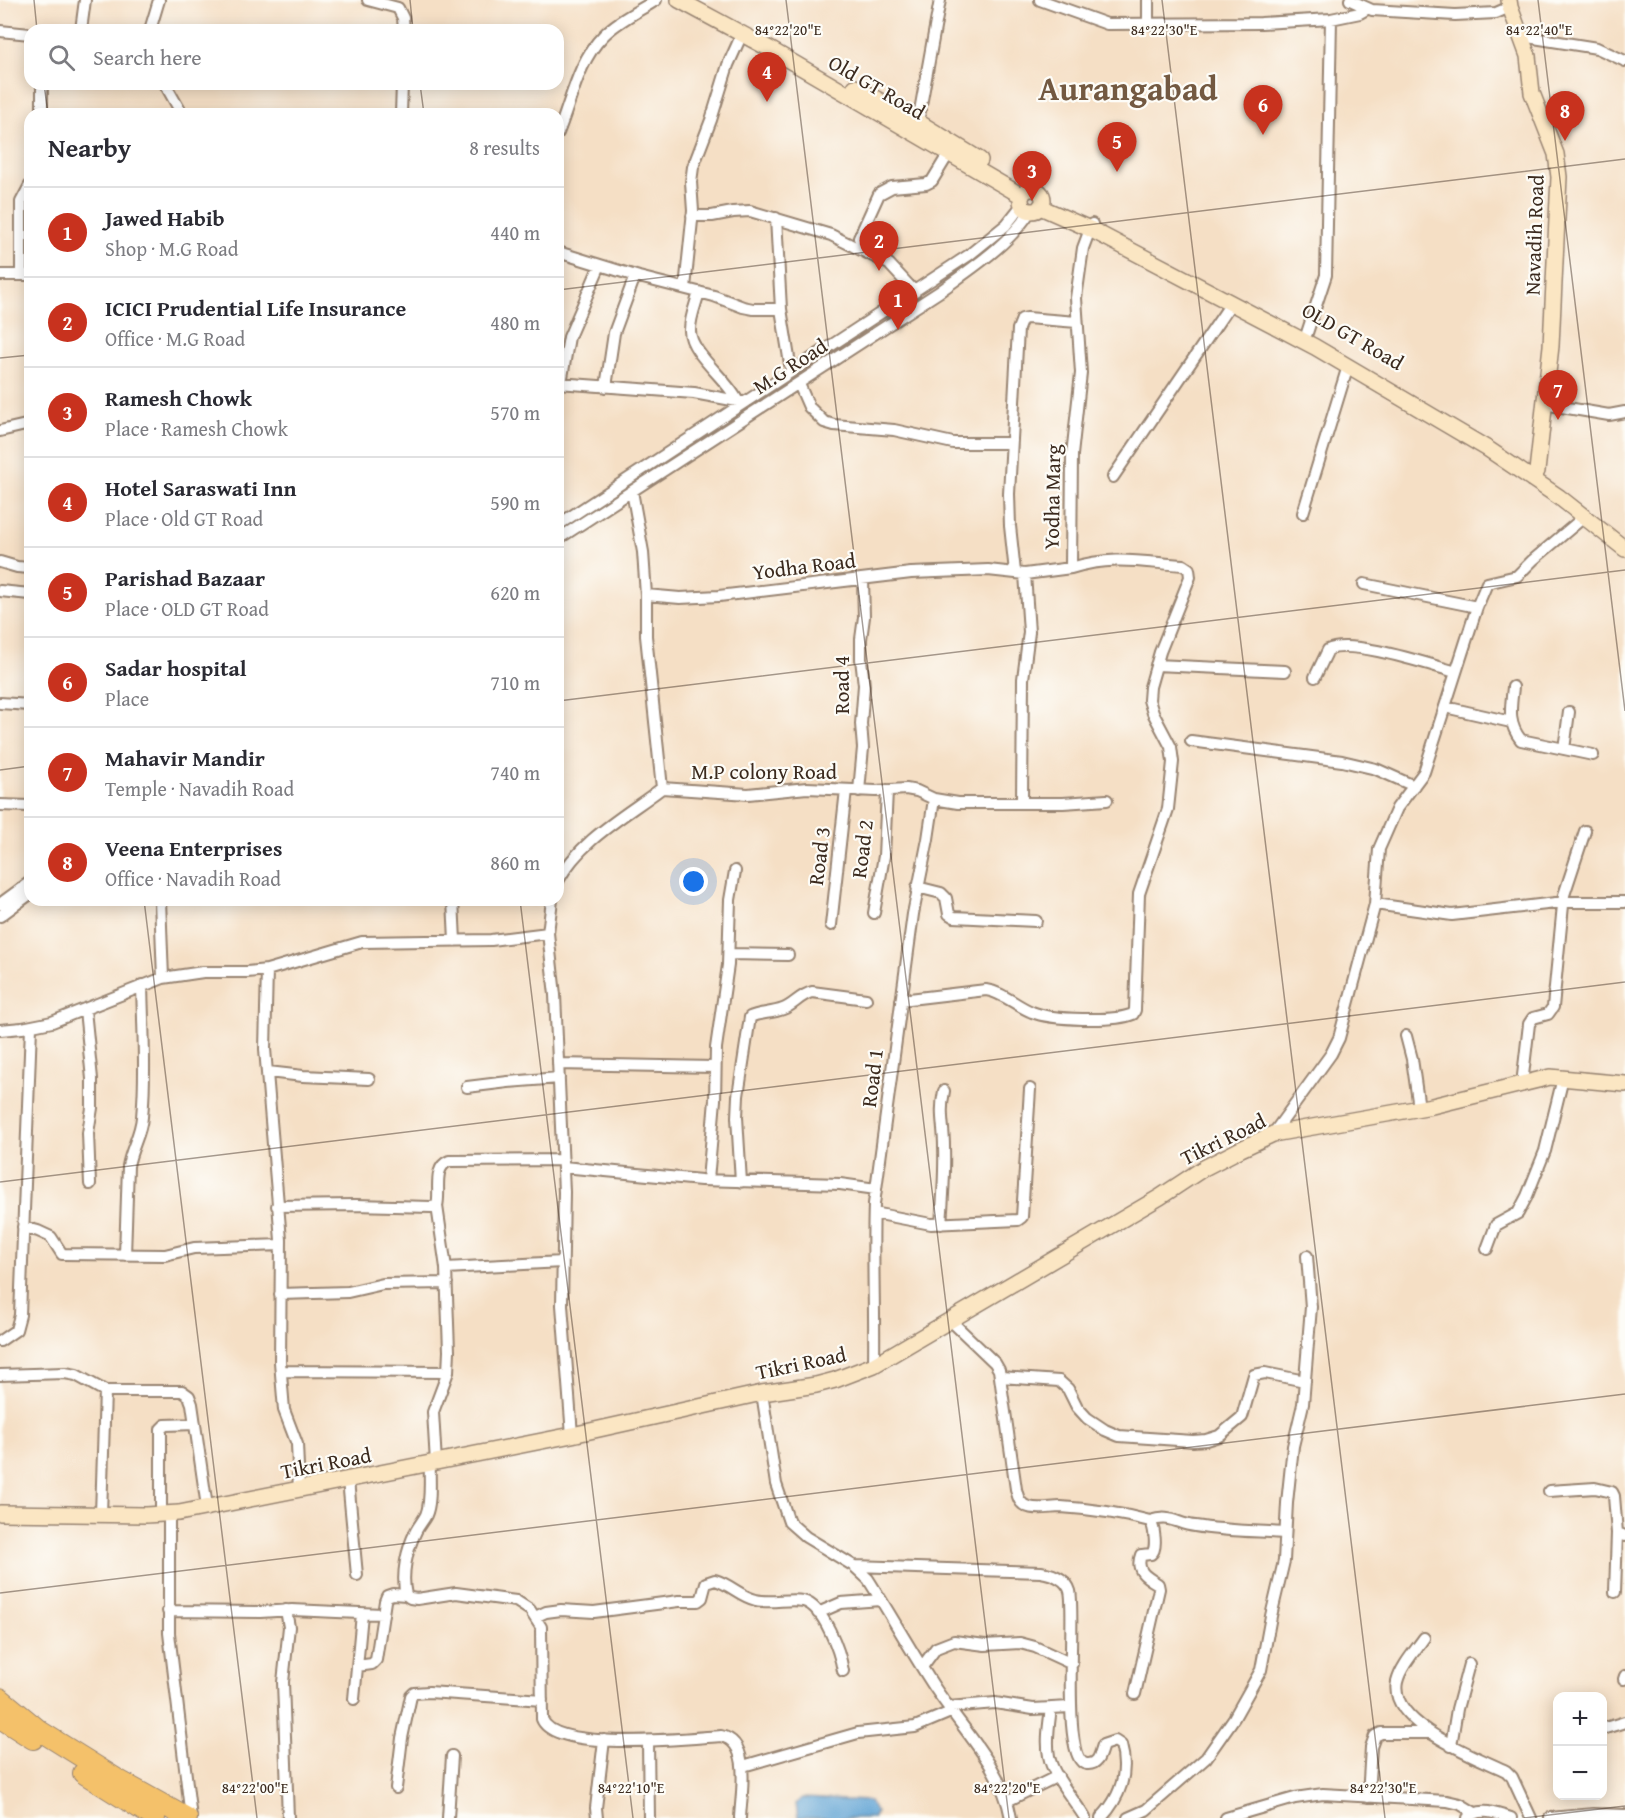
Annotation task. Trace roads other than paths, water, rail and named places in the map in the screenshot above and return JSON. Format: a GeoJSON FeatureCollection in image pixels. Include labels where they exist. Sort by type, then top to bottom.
{"type":"FeatureCollection","features":[{"type":"Feature","properties":{"kind":"highway"},"geometry":{"type":"LineString","coordinates":[[0,1688],[38,1736]]}},
{"type":"Feature","properties":{"kind":"highway"},"geometry":{"type":"LineString","coordinates":[[0,1698],[38,1736]]}},
{"type":"Feature","properties":{"kind":"highway"},"geometry":{"type":"LineString","coordinates":[[0,1711],[38,1736],[108,1789],[155,1818]]}},
{"type":"Feature","properties":{"kind":"highway"},"geometry":{"type":"LineString","coordinates":[[0,1718],[38,1736],[189,1818]]}},
{"type":"Feature","properties":{"kind":"main road","name":"Old GT Road"},"geometry":{"type":"LineString","coordinates":[[679,0],[1031,201]]}},
{"type":"Feature","properties":{"kind":"main road","name":"OLD GT Road"},"geometry":{"type":"LineString","coordinates":[[698,0],[918,122],[1031,201],[1091,226],[1307,333],[1534,475],[1625,549]]}},
{"type":"Feature","properties":{"kind":"main road","name":"Navadih Road"},"geometry":{"type":"LineString","coordinates":[[1509,4],[1528,56],[1532,93],[1556,154],[1559,177],[1551,346],[1534,475]]}},
{"type":"Feature","properties":{"kind":"main road","name":"OLD GT Road"},"geometry":{"type":"LineString","coordinates":[[1091,226],[1348,366],[1534,475],[1563,488],[1625,538]]}},
{"type":"Feature","properties":{"kind":"main road","name":"Tikri Road"},"geometry":{"type":"LineString","coordinates":[[0,1513],[165,1514],[207,1508],[572,1435],[762,1393],[816,1385],[852,1375],[874,1365],[1160,1197],[1204,1168],[1273,1134],[1419,1108],[1550,1077],[1625,1084]]}},
{"type":"Feature","properties":{"kind":"street"},"geometry":{"type":"LineString","coordinates":[[82,24],[85,0]]}},
{"type":"Feature","properties":{"kind":"street"},"geometry":{"type":"LineString","coordinates":[[152,24],[159,0]]}},
{"type":"Feature","properties":{"kind":"street"},"geometry":{"type":"LineString","coordinates":[[368,0],[398,8],[404,18],[404,24]]}},
{"type":"Feature","properties":{"kind":"street"},"geometry":{"type":"LineString","coordinates":[[564,117],[580,74],[600,39],[614,27],[656,0]]}},
{"type":"Feature","properties":{"kind":"street"},"geometry":{"type":"LineString","coordinates":[[918,122],[940,0]]}},
{"type":"Feature","properties":{"kind":"street"},"geometry":{"type":"LineString","coordinates":[[1040,0],[1107,24],[1331,19],[1367,9],[1455,15],[1496,13],[1509,4]]}},
{"type":"Feature","properties":{"kind":"street"},"geometry":{"type":"LineString","coordinates":[[1148,0],[1148,24]]}},
{"type":"Feature","properties":{"kind":"street"},"geometry":{"type":"LineString","coordinates":[[1350,0],[1367,9]]}},
{"type":"Feature","properties":{"kind":"street"},"geometry":{"type":"LineString","coordinates":[[1307,333],[1326,275],[1331,19]]}},
{"type":"Feature","properties":{"kind":"street"},"geometry":{"type":"LineString","coordinates":[[0,31],[24,33]]}},
{"type":"Feature","properties":{"kind":"street"},"geometry":{"type":"LineString","coordinates":[[685,288],[692,216],[693,167],[729,64],[742,34]]}},
{"type":"Feature","properties":{"kind":"street"},"geometry":{"type":"LineString","coordinates":[[1521,36],[1587,46],[1614,54],[1625,61]]}},
{"type":"Feature","properties":{"kind":"street"},"geometry":{"type":"LineString","coordinates":[[42,90],[42,108]]}},
{"type":"Feature","properties":{"kind":"street"},"geometry":{"type":"LineString","coordinates":[[168,90],[179,108]]}},
{"type":"Feature","properties":{"kind":"street"},"geometry":{"type":"LineString","coordinates":[[400,108],[402,90]]}},
{"type":"Feature","properties":{"kind":"street"},"geometry":{"type":"LineString","coordinates":[[859,238],[879,194],[892,187],[926,184],[932,181],[949,153]]}},
{"type":"Feature","properties":{"kind":"street"},"geometry":{"type":"LineString","coordinates":[[24,196],[21,202],[24,257]]}},
{"type":"Feature","properties":{"kind":"street","name":"M.G Road"},"geometry":{"type":"LineString","coordinates":[[564,521],[740,401],[915,292],[989,240],[1031,201]]}},
{"type":"Feature","properties":{"kind":"street","name":"M.G Road"},"geometry":{"type":"LineString","coordinates":[[564,535],[939,292],[1009,237],[1024,222],[1031,201]]}},
{"type":"Feature","properties":{"kind":"street"},"geometry":{"type":"LineString","coordinates":[[692,216],[712,216],[743,210],[831,235],[889,264],[915,292]]}},
{"type":"Feature","properties":{"kind":"street"},"geometry":{"type":"LineString","coordinates":[[776,218],[781,309],[791,370]]}},
{"type":"Feature","properties":{"kind":"street","name":"Yodha Marg"},"geometry":{"type":"LineString","coordinates":[[901,1000],[986,990],[996,992],[1031,1012],[1047,1016],[1111,1018],[1133,1014],[1137,1001],[1139,894],[1168,809],[1173,762],[1171,747],[1153,713],[1149,700],[1150,687],[1156,665],[1190,578],[1189,569],[1183,565],[1123,559],[1087,563],[1071,568],[1072,455],[1081,373],[1077,322],[1078,280],[1083,248],[1091,226]]}},
{"type":"Feature","properties":{"kind":"street"},"geometry":{"type":"LineString","coordinates":[[564,254],[753,309],[781,309]]}},
{"type":"Feature","properties":{"kind":"street"},"geometry":{"type":"LineString","coordinates":[[564,360],[569,336],[600,265]]}},
{"type":"Feature","properties":{"kind":"street"},"geometry":{"type":"LineString","coordinates":[[0,275],[24,275]]}},
{"type":"Feature","properties":{"kind":"street"},"geometry":{"type":"LineString","coordinates":[[606,387],[614,333],[635,276]]}},
{"type":"Feature","properties":{"kind":"street"},"geometry":{"type":"LineString","coordinates":[[699,292],[691,323],[691,339],[706,362],[740,401]]}},
{"type":"Feature","properties":{"kind":"street"},"geometry":{"type":"LineString","coordinates":[[1113,477],[1232,302]]}},
{"type":"Feature","properties":{"kind":"street"},"geometry":{"type":"LineString","coordinates":[[1022,802],[1023,679],[1029,632],[1010,526],[1011,443],[1020,324],[1022,319],[1027,318],[1077,322]]}},
{"type":"Feature","properties":{"kind":"street"},"geometry":{"type":"LineString","coordinates":[[1303,513],[1348,366]]}},
{"type":"Feature","properties":{"kind":"street"},"geometry":{"type":"LineString","coordinates":[[564,383],[694,393],[740,401]]}},
{"type":"Feature","properties":{"kind":"street"},"geometry":{"type":"LineString","coordinates":[[800,384],[809,407],[824,422],[834,425],[894,430],[952,443],[1011,443]]}},
{"type":"Feature","properties":{"kind":"street"},"geometry":{"type":"LineString","coordinates":[[1544,404],[1609,415],[1625,412]]}},
{"type":"Feature","properties":{"kind":"street"},"geometry":{"type":"LineString","coordinates":[[0,431],[24,425]]}},
{"type":"Feature","properties":{"kind":"street"},"geometry":{"type":"LineString","coordinates":[[632,492],[643,552],[646,596]]}},
{"type":"Feature","properties":{"kind":"street"},"geometry":{"type":"LineString","coordinates":[[1273,1134],[1331,1054],[1339,1038],[1375,904],[1379,849],[1397,808],[1424,772],[1487,583],[1518,576],[1533,560],[1584,517]]}},
{"type":"Feature","properties":{"kind":"street"},"geometry":{"type":"LineString","coordinates":[[0,563],[24,568]]}},
{"type":"Feature","properties":{"kind":"street","name":"Yodha Road"},"geometry":{"type":"LineString","coordinates":[[646,596],[708,597],[911,573],[999,570],[1020,573],[1071,568]]}},
{"type":"Feature","properties":{"kind":"street","name":"Road 4"},"geometry":{"type":"LineString","coordinates":[[859,791],[863,748],[861,724],[864,685],[861,659],[864,617],[863,579]]}},
{"type":"Feature","properties":{"kind":"street"},"geometry":{"type":"LineString","coordinates":[[1364,584],[1478,607]]}},
{"type":"Feature","properties":{"kind":"street"},"geometry":{"type":"LineString","coordinates":[[0,591],[24,593]]}},
{"type":"Feature","properties":{"kind":"street","name":"M.P colony Road"},"geometry":{"type":"LineString","coordinates":[[646,596],[646,636],[662,788],[748,794],[807,788],[917,791],[934,799],[958,803],[1063,803],[1107,800]]}},
{"type":"Feature","properties":{"kind":"street"},"geometry":{"type":"LineString","coordinates":[[1315,677],[1328,650],[1340,646],[1374,651],[1456,672]]}},
{"type":"Feature","properties":{"kind":"street"},"geometry":{"type":"LineString","coordinates":[[1156,665],[1285,671]]}},
{"type":"Feature","properties":{"kind":"street"},"geometry":{"type":"LineString","coordinates":[[1513,687],[1511,722],[1521,740],[1593,755]]}},
{"type":"Feature","properties":{"kind":"street"},"geometry":{"type":"LineString","coordinates":[[0,703],[24,705]]}},
{"type":"Feature","properties":{"kind":"street"},"geometry":{"type":"LineString","coordinates":[[1445,707],[1511,722]]}},
{"type":"Feature","properties":{"kind":"street"},"geometry":{"type":"LineString","coordinates":[[1564,749],[1569,712]]}},
{"type":"Feature","properties":{"kind":"street"},"geometry":{"type":"LineString","coordinates":[[1191,741],[1342,761],[1376,769],[1414,786]]}},
{"type":"Feature","properties":{"kind":"street"},"geometry":{"type":"LineString","coordinates":[[564,871],[579,852],[608,827],[662,788]]}},
{"type":"Feature","properties":{"kind":"street","name":"Road 3"},"geometry":{"type":"LineString","coordinates":[[831,926],[846,790]]}},
{"type":"Feature","properties":{"kind":"street","name":"Road 2"},"geometry":{"type":"LineString","coordinates":[[874,913],[884,856],[887,790]]}},
{"type":"Feature","properties":{"kind":"street","name":"Road 1"},"geometry":{"type":"LineString","coordinates":[[874,1365],[876,1189],[917,887],[934,799]]}},
{"type":"Feature","properties":{"kind":"street"},"geometry":{"type":"LineString","coordinates":[[0,805],[24,806]]}},
{"type":"Feature","properties":{"kind":"street"},"geometry":{"type":"LineString","coordinates":[[1522,1084],[1529,1024],[1533,1018],[1548,1014],[1553,1007],[1564,902],[1585,831]]}},
{"type":"Feature","properties":{"kind":"street"},"geometry":{"type":"LineString","coordinates":[[708,1180],[715,1100],[714,1067],[729,954],[730,900],[735,870]]}},
{"type":"Feature","properties":{"kind":"street"},"geometry":{"type":"LineString","coordinates":[[0,904],[24,886]]}},
{"type":"Feature","properties":{"kind":"street"},"geometry":{"type":"LineString","coordinates":[[917,887],[941,893],[946,898],[949,914],[954,917],[1036,921]]}},
{"type":"Feature","properties":{"kind":"street"},"geometry":{"type":"LineString","coordinates":[[0,916],[24,898]]}},
{"type":"Feature","properties":{"kind":"street"},"geometry":{"type":"LineString","coordinates":[[1375,904],[1452,915],[1564,902],[1625,902]]}},
{"type":"Feature","properties":{"kind":"street"},"geometry":{"type":"LineString","coordinates":[[160,906],[163,978]]}},
{"type":"Feature","properties":{"kind":"street"},"geometry":{"type":"LineString","coordinates":[[453,906],[455,941]]}},
{"type":"Feature","properties":{"kind":"street"},"geometry":{"type":"LineString","coordinates":[[551,906],[548,933],[555,995],[563,1163],[563,1324],[572,1435]]}},
{"type":"Feature","properties":{"kind":"street"},"geometry":{"type":"LineString","coordinates":[[0,1030],[52,1022],[163,978],[203,972],[247,972],[267,969],[362,942],[491,940],[548,933]]}},
{"type":"Feature","properties":{"kind":"street"},"geometry":{"type":"LineString","coordinates":[[729,954],[788,955]]}},
{"type":"Feature","properties":{"kind":"street"},"geometry":{"type":"LineString","coordinates":[[267,969],[264,1049],[268,1072],[281,1245],[280,1371],[284,1410],[297,1444],[299,1490]]}},
{"type":"Feature","properties":{"kind":"street"},"geometry":{"type":"LineString","coordinates":[[126,1255],[128,1166],[130,1152],[141,1127],[143,1105],[142,986]]}},
{"type":"Feature","properties":{"kind":"street"},"geometry":{"type":"LineString","coordinates":[[741,1182],[738,1096],[750,1017],[787,1008],[805,993],[866,999]]}},
{"type":"Feature","properties":{"kind":"street"},"geometry":{"type":"LineString","coordinates":[[85,1010],[92,1079],[92,1108],[88,1133],[90,1184]]}},
{"type":"Feature","properties":{"kind":"street"},"geometry":{"type":"LineString","coordinates":[[0,1341],[16,1330],[19,1323],[31,1027]]}},
{"type":"Feature","properties":{"kind":"street"},"geometry":{"type":"LineString","coordinates":[[1406,1036],[1412,1059],[1419,1108]]}},
{"type":"Feature","properties":{"kind":"street"},"geometry":{"type":"LineString","coordinates":[[558,1064],[714,1067]]}},
{"type":"Feature","properties":{"kind":"street"},"geometry":{"type":"LineString","coordinates":[[268,1072],[369,1079]]}},
{"type":"Feature","properties":{"kind":"street"},"geometry":{"type":"LineString","coordinates":[[467,1087],[559,1078]]}},
{"type":"Feature","properties":{"kind":"street"},"geometry":{"type":"LineString","coordinates":[[1487,1249],[1496,1225],[1518,1213],[1527,1196],[1545,1151],[1563,1078]]}},
{"type":"Feature","properties":{"kind":"street"},"geometry":{"type":"LineString","coordinates":[[874,1213],[922,1223],[941,1224],[1018,1220],[1022,1217],[1030,1089]]}},
{"type":"Feature","properties":{"kind":"street"},"geometry":{"type":"LineString","coordinates":[[941,1224],[944,1144],[940,1113],[944,1090]]}},
{"type":"Feature","properties":{"kind":"street"},"geometry":{"type":"LineString","coordinates":[[406,1595],[407,1558],[413,1538],[428,1507],[433,1463],[433,1412],[448,1372],[446,1268],[436,1206],[439,1199],[439,1169],[442,1164],[449,1161],[563,1163],[708,1180],[840,1184],[876,1189]]}},
{"type":"Feature","properties":{"kind":"street"},"geometry":{"type":"LineString","coordinates":[[277,1206],[436,1206]]}},
{"type":"Feature","properties":{"kind":"street"},"geometry":{"type":"LineString","coordinates":[[23,1227],[51,1237],[62,1254],[165,1256],[194,1248],[281,1245]]}},
{"type":"Feature","properties":{"kind":"street"},"geometry":{"type":"LineString","coordinates":[[1128,1818],[1146,1810],[1206,1758],[1234,1718],[1259,1676],[1282,1572],[1293,1446],[1303,1404],[1311,1307],[1308,1256]]}},
{"type":"Feature","properties":{"kind":"street"},"geometry":{"type":"LineString","coordinates":[[446,1268],[562,1262]]}},
{"type":"Feature","properties":{"kind":"street"},"geometry":{"type":"LineString","coordinates":[[280,1294],[348,1292],[383,1284],[447,1283]]}},
{"type":"Feature","properties":{"kind":"street"},"geometry":{"type":"LineString","coordinates":[[950,1320],[995,1362],[1001,1377],[1016,1490],[1022,1504],[1036,1508],[1059,1507],[1118,1513],[1150,1521],[1161,1517],[1169,1518],[1194,1526],[1286,1533]]}},
{"type":"Feature","properties":{"kind":"street"},"geometry":{"type":"LineString","coordinates":[[280,1371],[448,1372]]}},
{"type":"Feature","properties":{"kind":"street"},"geometry":{"type":"LineString","coordinates":[[0,1375],[65,1373],[76,1375],[105,1391],[183,1391],[189,1396],[195,1424],[207,1508]]}},
{"type":"Feature","properties":{"kind":"street"},"geometry":{"type":"LineString","coordinates":[[1001,1377],[1059,1381],[1068,1389],[1077,1407],[1088,1418],[1119,1437],[1193,1441],[1219,1436],[1242,1417],[1254,1375],[1265,1373],[1305,1381]]}},
{"type":"Feature","properties":{"kind":"street"},"geometry":{"type":"LineString","coordinates":[[101,1514],[105,1391]]}},
{"type":"Feature","properties":{"kind":"street"},"geometry":{"type":"LineString","coordinates":[[762,1393],[776,1484],[789,1522],[806,1537],[854,1566],[868,1579],[922,1667],[989,1764],[1007,1801],[1011,1818]]}},
{"type":"Feature","properties":{"kind":"street"},"geometry":{"type":"LineString","coordinates":[[189,1818],[168,1611],[161,1429],[165,1425],[195,1424]]}},
{"type":"Feature","properties":{"kind":"street"},"geometry":{"type":"LineString","coordinates":[[348,1480],[357,1575]]}},
{"type":"Feature","properties":{"kind":"street"},"geometry":{"type":"LineString","coordinates":[[1549,1491],[1595,1488],[1612,1492],[1621,1534],[1615,1592]]}},
{"type":"Feature","properties":{"kind":"street"},"geometry":{"type":"LineString","coordinates":[[1135,1694],[1159,1589],[1158,1584],[1144,1576],[1139,1564],[1141,1555],[1153,1551],[1154,1530],[1150,1521]]}},
{"type":"Feature","properties":{"kind":"street"},"geometry":{"type":"LineString","coordinates":[[854,1566],[1053,1574],[1059,1577],[1070,1589],[1072,1664],[1070,1707],[1077,1755],[1086,1765],[1097,1761],[1103,1745],[1107,1742],[1119,1742],[1123,1751],[1123,1778],[1118,1795],[1101,1818]]}},
{"type":"Feature","properties":{"kind":"street"},"geometry":{"type":"LineString","coordinates":[[535,1617],[546,1612],[561,1610],[594,1612],[679,1601],[698,1601],[702,1598],[706,1583],[715,1580],[755,1600],[803,1601],[809,1604],[818,1613],[831,1635],[842,1661],[843,1671]]}},
{"type":"Feature","properties":{"kind":"street"},"geometry":{"type":"LineString","coordinates":[[357,1666],[372,1664],[376,1660],[382,1614],[387,1596],[406,1595],[417,1599],[456,1593],[506,1599],[523,1604],[541,1627],[543,1719],[549,1729],[568,1735],[604,1740],[648,1742],[729,1737],[733,1740],[742,1758],[740,1818]]}},
{"type":"Feature","properties":{"kind":"street"},"geometry":{"type":"LineString","coordinates":[[818,1613],[841,1603],[881,1600]]}},
{"type":"Feature","properties":{"kind":"street"},"geometry":{"type":"LineString","coordinates":[[168,1611],[286,1610],[382,1614]]}},
{"type":"Feature","properties":{"kind":"street"},"geometry":{"type":"LineString","coordinates":[[286,1610],[289,1627],[283,1682],[288,1818]]}},
{"type":"Feature","properties":{"kind":"street"},"geometry":{"type":"LineString","coordinates":[[354,1699],[362,1614]]}},
{"type":"Feature","properties":{"kind":"street"},"geometry":{"type":"LineString","coordinates":[[1424,1638],[1397,1680],[1396,1692],[1400,1702],[1421,1726],[1431,1733],[1451,1746],[1506,1771],[1512,1778],[1531,1818]]}},
{"type":"Feature","properties":{"kind":"street"},"geometry":{"type":"LineString","coordinates":[[922,1667],[936,1648],[954,1641],[993,1645],[1020,1643],[1035,1647],[1072,1664]]}},
{"type":"Feature","properties":{"kind":"street"},"geometry":{"type":"LineString","coordinates":[[1451,1746],[1469,1664]]}},
{"type":"Feature","properties":{"kind":"street"},"geometry":{"type":"LineString","coordinates":[[396,1788],[404,1725],[411,1696],[414,1693],[429,1692],[542,1700]]}},
{"type":"Feature","properties":{"kind":"street"},"geometry":{"type":"LineString","coordinates":[[743,1766],[858,1733],[915,1727],[951,1709],[995,1703],[1033,1709],[1070,1707]]}},
{"type":"Feature","properties":{"kind":"street"},"geometry":{"type":"LineString","coordinates":[[1051,1708],[1048,1752],[1052,1765],[1085,1818]]}},
{"type":"Feature","properties":{"kind":"street"},"geometry":{"type":"LineString","coordinates":[[1607,1727],[1625,1722]]}},
{"type":"Feature","properties":{"kind":"street"},"geometry":{"type":"LineString","coordinates":[[1368,1797],[1371,1747],[1375,1736],[1381,1733],[1431,1733]]}},
{"type":"Feature","properties":{"kind":"street"},"geometry":{"type":"LineString","coordinates":[[597,1818],[596,1808],[604,1740]]}},
{"type":"Feature","properties":{"kind":"street"},"geometry":{"type":"LineString","coordinates":[[648,1742],[649,1818]]}},
{"type":"Feature","properties":{"kind":"street"},"geometry":{"type":"LineString","coordinates":[[448,1818],[452,1756]]}},
{"type":"Feature","properties":{"kind":"street"},"geometry":{"type":"LineString","coordinates":[[1007,1801],[1058,1776]]}},
{"type":"Feature","properties":{"kind":"street"},"geometry":{"type":"LineString","coordinates":[[1226,1818],[1295,1798],[1323,1794],[1447,1801],[1460,1804],[1472,1815],[1488,1812],[1511,1818]]}},
{"type":"Feature","properties":{"kind":"street"},"geometry":{"type":"LineString","coordinates":[[1550,1818],[1594,1814],[1625,1815]]}},
{"type":"Feature","properties":{"kind":"water"},"geometry":{"type":"Polygon","coordinates":[[[802,1798],[869,1801],[876,1812],[874,1818],[798,1818],[796,1804],[802,1798]]]}},
{"type":"Feature","properties":{"kind":"place","name":"Hotel Saraswati Inn"},"geometry":{"type":"Point","coordinates":[767,102]}},
{"type":"Feature","properties":{"kind":"place","name":"Sadar hospital"},"geometry":{"type":"Point","coordinates":[1263,135]}},
{"type":"Feature","properties":{"kind":"place","name":"Veena Enterprises"},"geometry":{"type":"Point","coordinates":[1565,141]}},
{"type":"Feature","properties":{"kind":"place","name":"Parishad Bazaar"},"geometry":{"type":"Point","coordinates":[1117,172]}},
{"type":"Feature","properties":{"kind":"place","name":"Ramesh Chowk"},"geometry":{"type":"Point","coordinates":[1032,201]}},
{"type":"Feature","properties":{"kind":"place","name":"ICICI Prudential Life Insurance"},"geometry":{"type":"Point","coordinates":[879,271]}},
{"type":"Feature","properties":{"kind":"place","name":"Jawed Habib"},"geometry":{"type":"Point","coordinates":[898,330]}},
{"type":"Feature","properties":{"kind":"place","name":"Mahavir Mandir"},"geometry":{"type":"Point","coordinates":[1558,420]}},
{"type":"Feature","properties":{"kind":"district","name":"Aurangabad"},"geometry":{"type":"Point","coordinates":[1128,88]}}]}
